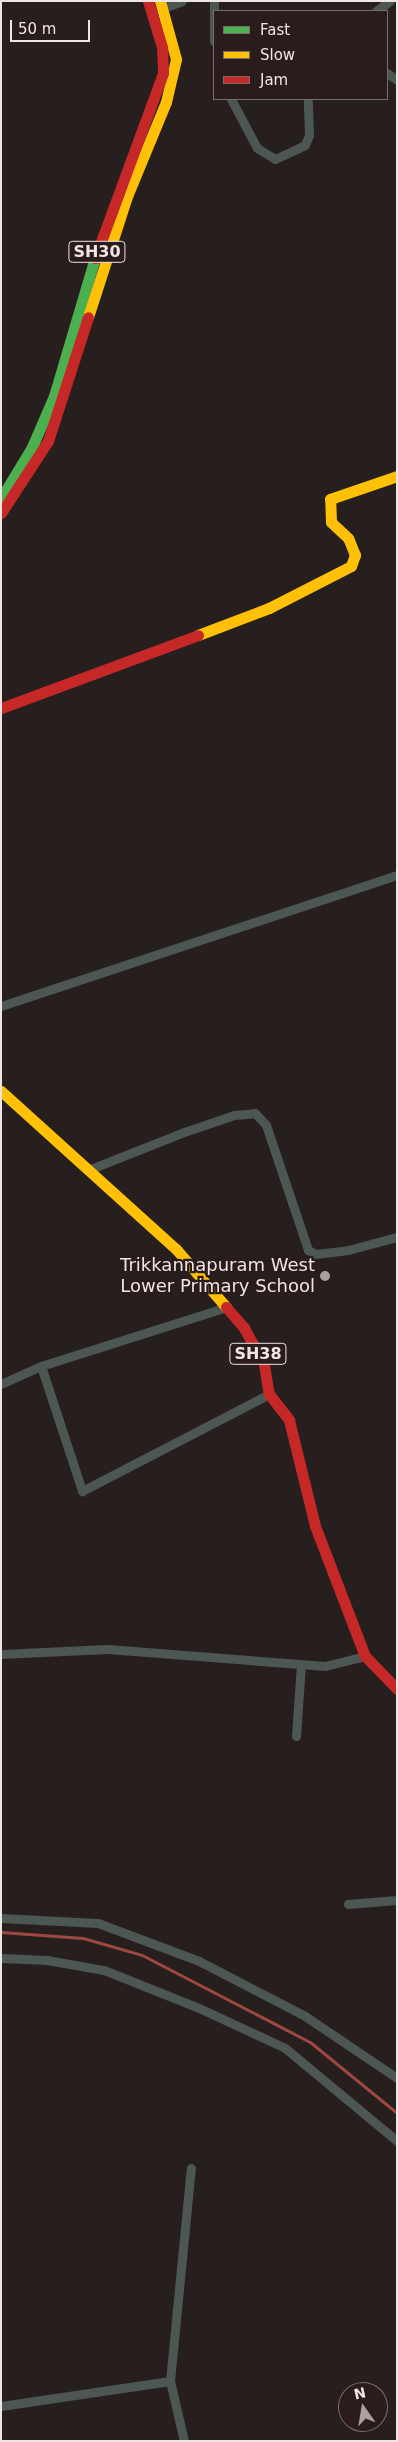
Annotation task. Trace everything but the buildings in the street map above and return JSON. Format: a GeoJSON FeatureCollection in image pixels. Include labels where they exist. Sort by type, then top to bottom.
{"type":"FeatureCollection","features":[{"type":"Feature","properties":{"kind":"main road","name":"SH30"},"geometry":{"type":"LineString","coordinates":[[1,498],[32,447],[54,396],[90,271],[163,73],[162,47],[148,1]]}},
{"type":"Feature","properties":{"kind":"main road"},"geometry":{"type":"LineString","coordinates":[[1,513],[48,441],[120,216],[166,102],[176,59],[162,5]]}},
{"type":"Feature","properties":{"kind":"main road"},"geometry":{"type":"LineString","coordinates":[[1,708],[216,630],[350,566],[355,555],[348,538],[331,522],[330,499],[397,476]]}},
{"type":"Feature","properties":{"kind":"main road","name":"SH38"},"geometry":{"type":"LineString","coordinates":[[1,1092],[176,1249],[227,1307],[264,1364],[269,1394],[289,1420],[315,1526],[365,1656],[397,1689]]}},
{"type":"Feature","properties":{"kind":"street"},"geometry":{"type":"LineString","coordinates":[[162,5],[182,1]]}},
{"type":"Feature","properties":{"kind":"street"},"geometry":{"type":"LineString","coordinates":[[377,10],[390,1]]}},
{"type":"Feature","properties":{"kind":"street"},"geometry":{"type":"LineString","coordinates":[[232,100],[257,148],[275,159],[305,145],[309,135],[308,100]]}},
{"type":"Feature","properties":{"kind":"street"},"geometry":{"type":"LineString","coordinates":[[1,1006],[397,875]]}},
{"type":"Feature","properties":{"kind":"street"},"geometry":{"type":"LineString","coordinates":[[88,1170],[184,1132],[234,1115],[255,1114],[266,1125],[308,1250],[316,1254],[348,1250],[397,1237]]}},
{"type":"Feature","properties":{"kind":"street"},"geometry":{"type":"LineString","coordinates":[[1,1384],[41,1366],[227,1307]]}},
{"type":"Feature","properties":{"kind":"street"},"geometry":{"type":"LineString","coordinates":[[41,1366],[82,1491],[269,1394]]}},
{"type":"Feature","properties":{"kind":"street"},"geometry":{"type":"LineString","coordinates":[[1,1654],[108,1649],[325,1666],[365,1656]]}},
{"type":"Feature","properties":{"kind":"street"},"geometry":{"type":"LineString","coordinates":[[296,1736],[301,1664]]}},
{"type":"Feature","properties":{"kind":"street"},"geometry":{"type":"LineString","coordinates":[[348,1904],[397,1900]]}},
{"type":"Feature","properties":{"kind":"street"},"geometry":{"type":"LineString","coordinates":[[1,1918],[98,1923],[199,1961],[305,2016],[397,2078]]}},
{"type":"Feature","properties":{"kind":"street"},"geometry":{"type":"LineString","coordinates":[[1,1958],[47,1960],[104,1970],[199,2008],[285,2048],[397,2141]]}},
{"type":"Feature","properties":{"kind":"street"},"geometry":{"type":"LineString","coordinates":[[184,2441],[170,2381],[191,2168]]}},
{"type":"Feature","properties":{"kind":"street"},"geometry":{"type":"LineString","coordinates":[[1,2406],[170,2381]]}},
{"type":"Feature","properties":{"kind":"waterway"},"geometry":{"type":"LineString","coordinates":[[1,1932],[83,1938],[142,1955],[310,2042],[397,2113]]}},
{"type":"Feature","properties":{"kind":"traffic: fast"},"geometry":{"type":"LineString","coordinates":[[1,498],[32,447],[54,396],[95,258]]}},
{"type":"Feature","properties":{"kind":"traffic: slow"},"geometry":{"type":"LineString","coordinates":[[88,317],[126,199],[166,102],[176,59],[160,1]]}},
{"type":"Feature","properties":{"kind":"traffic: slow"},"geometry":{"type":"LineString","coordinates":[[198,635],[269,608],[351,566],[355,555],[348,538],[331,522],[330,499],[397,476]]}},
{"type":"Feature","properties":{"kind":"traffic: slow"},"geometry":{"type":"LineString","coordinates":[[1,1091],[176,1249],[226,1307]]}},
{"type":"Feature","properties":{"kind":"traffic: jam"},"geometry":{"type":"LineString","coordinates":[[95,258],[163,73],[162,47],[148,1]]}},
{"type":"Feature","properties":{"kind":"traffic: jam"},"geometry":{"type":"LineString","coordinates":[[1,513],[48,441],[88,317]]}},
{"type":"Feature","properties":{"kind":"traffic: jam"},"geometry":{"type":"LineString","coordinates":[[1,708],[198,635]]}},
{"type":"Feature","properties":{"kind":"traffic: jam"},"geometry":{"type":"LineString","coordinates":[[226,1307],[244,1328],[264,1364],[269,1394],[289,1420],[315,1526],[365,1656],[397,1689]]}},
{"type":"Feature","properties":{"kind":"place","name":"Trikkannapuram West Lower Primary School"},"geometry":{"type":"Point","coordinates":[325,1276]}}]}
